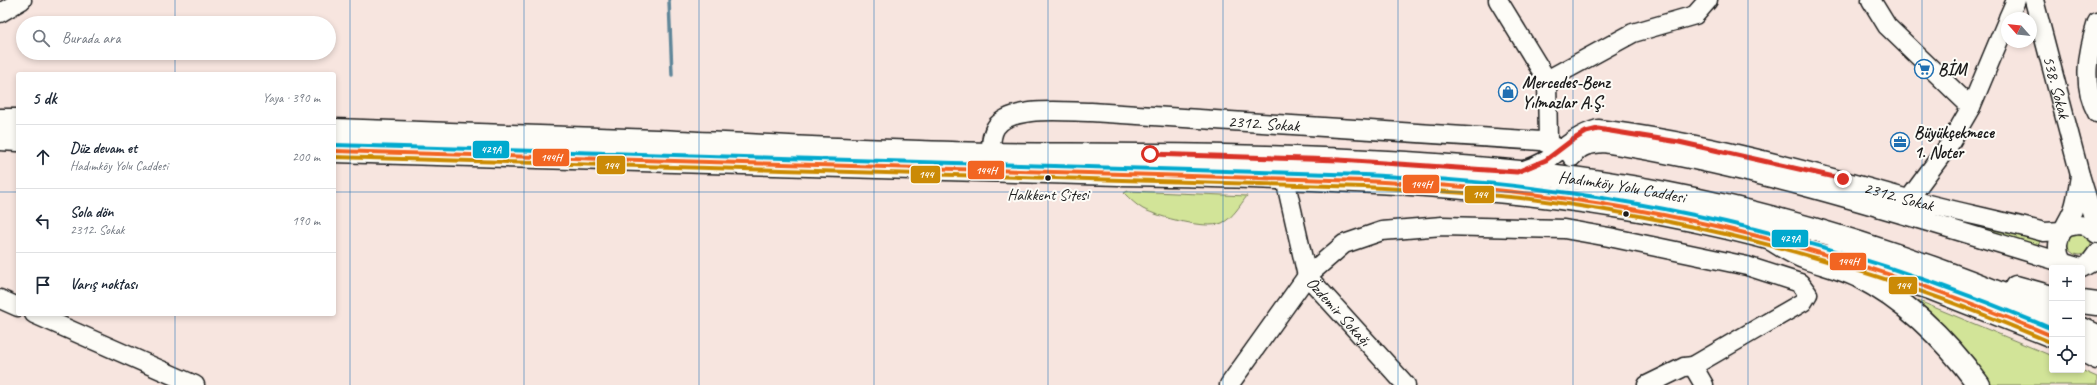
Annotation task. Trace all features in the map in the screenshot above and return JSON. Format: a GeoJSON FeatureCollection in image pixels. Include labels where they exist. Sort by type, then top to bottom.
{"type":"FeatureCollection","features":[{"type":"Feature","properties":{"kind":"main road"},"geometry":{"type":"LineString","coordinates":[[0,120],[16,120]]}},
{"type":"Feature","properties":{"kind":"main road","name":"Hadımköy Yolu Caddesi"},"geometry":{"type":"LineString","coordinates":[[336,130],[990,154],[1150,154],[1339,160],[1517,172],[1612,185],[1682,198],[1830,234],[1905,258],[2008,296],[2049,314]]}},
{"type":"Feature","properties":{"kind":"main road"},"geometry":{"type":"LineString","coordinates":[[0,138],[16,140]]}},
{"type":"Feature","properties":{"kind":"main road"},"geometry":{"type":"LineString","coordinates":[[0,143],[16,143]]}},
{"type":"Feature","properties":{"kind":"main road","name":"Hadımköy Yolu Caddesi"},"geometry":{"type":"LineString","coordinates":[[336,150],[1285,179],[1428,185],[1564,198],[1672,216],[1771,239],[1849,261],[1924,286],[2049,335]]}},
{"type":"Feature","properties":{"kind":"main road"},"geometry":{"type":"LineString","coordinates":[[1771,239],[1804,258],[1858,277],[1896,301],[1925,323],[1949,347],[1980,385]]}},
{"type":"Feature","properties":{"kind":"main road"},"geometry":{"type":"LineString","coordinates":[[1905,258],[1936,261],[2049,296]]}},
{"type":"Feature","properties":{"kind":"main road"},"geometry":{"type":"LineString","coordinates":[[2085,302],[2097,304]]}},
{"type":"Feature","properties":{"kind":"main road"},"geometry":{"type":"LineString","coordinates":[[2085,330],[2097,336]]}},
{"type":"Feature","properties":{"kind":"main road"},"geometry":{"type":"LineString","coordinates":[[2085,352],[2097,358]]}},
{"type":"Feature","properties":{"kind":"street"},"geometry":{"type":"LineString","coordinates":[[0,13],[22,0]]}},
{"type":"Feature","properties":{"kind":"street"},"geometry":{"type":"LineString","coordinates":[[1498,0],[1546,80],[1561,149],[1572,162],[1574,167],[1612,185]]}},
{"type":"Feature","properties":{"kind":"street"},"geometry":{"type":"LineString","coordinates":[[1546,80],[1633,33],[1695,15],[1708,0]]}},
{"type":"Feature","properties":{"kind":"street"},"geometry":{"type":"LineString","coordinates":[[1871,0],[1887,26],[1971,106]]}},
{"type":"Feature","properties":{"kind":"street"},"geometry":{"type":"LineString","coordinates":[[2011,12],[2016,0]]}},
{"type":"Feature","properties":{"kind":"street","name":"538. Sokak"},"geometry":{"type":"LineString","coordinates":[[2034,0],[2080,175],[2097,230]]}},
{"type":"Feature","properties":{"kind":"street"},"geometry":{"type":"LineString","coordinates":[[2097,22],[2088,54],[2090,93],[2097,113]]}},
{"type":"Feature","properties":{"kind":"street"},"geometry":{"type":"LineString","coordinates":[[1908,199],[1949,145],[1971,106],[2001,35]]}},
{"type":"Feature","properties":{"kind":"street","name":"2312. Sokak"},"geometry":{"type":"LineString","coordinates":[[990,154],[992,136],[996,127],[1010,118],[1026,111],[1091,112],[1180,117],[1578,150],[1590,144],[1604,143],[1731,169],[1885,209],[2072,265]]}},
{"type":"Feature","properties":{"kind":"street","name":"2312. Sokak"},"geometry":{"type":"LineString","coordinates":[[1517,172],[1546,160],[1581,135],[1598,129],[1628,133],[1843,179],[1908,199],[2044,232],[2062,231],[2068,227],[2087,226],[2097,234]]}},
{"type":"Feature","properties":{"kind":"street","name":"538. Sokak"},"geometry":{"type":"LineString","coordinates":[[2062,262],[2057,249],[2057,242],[2073,209],[2080,175]]}},
{"type":"Feature","properties":{"kind":"street","name":"Özdemir Sokağı"},"geometry":{"type":"LineString","coordinates":[[1285,179],[1307,276],[1406,385]]}},
{"type":"Feature","properties":{"kind":"street"},"geometry":{"type":"LineString","coordinates":[[1229,385],[1307,276],[1344,244],[1382,231],[1442,226],[1553,229],[1609,237],[1748,266],[1800,283],[1808,294],[1803,302],[1786,313],[1692,366],[1684,367],[1647,385]]}},
{"type":"Feature","properties":{"kind":"street"},"geometry":{"type":"LineString","coordinates":[[2085,266],[2089,264],[2097,253]]}},
{"type":"Feature","properties":{"kind":"street","name":"2312. Sokak"},"geometry":{"type":"LineString","coordinates":[[2085,269],[2097,271]]}},
{"type":"Feature","properties":{"kind":"street"},"geometry":{"type":"LineString","coordinates":[[0,299],[16,306]]}},
{"type":"Feature","properties":{"kind":"street"},"geometry":{"type":"LineString","coordinates":[[39,316],[195,385]]}},
{"type":"Feature","properties":{"kind":"street"},"geometry":{"type":"LineString","coordinates":[[1692,366],[1704,385]]}},
{"type":"Feature","properties":{"kind":"green space"},"geometry":{"type":"Polygon","coordinates":[[[1128,191],[1247,196],[1236,211],[1226,221],[1214,225],[1205,225],[1182,222],[1160,216],[1143,209],[1135,204],[1124,193],[1128,191]]]}},
{"type":"Feature","properties":{"kind":"green space"},"geometry":{"type":"Polygon","coordinates":[[[1934,214],[2041,238],[2038,247],[1934,214]]]}},
{"type":"Feature","properties":{"kind":"green space"},"geometry":{"type":"Polygon","coordinates":[[[2079,231],[2088,234],[2091,243],[2088,252],[2079,255],[2070,252],[2067,243],[2070,234],[2079,231]]]}},
{"type":"Feature","properties":{"kind":"green space"},"geometry":{"type":"Polygon","coordinates":[[[1914,299],[2049,355],[2049,373],[2085,373],[2085,372],[2097,377],[2097,385],[1988,385],[1909,300],[1914,299]]]}},
{"type":"Feature","properties":{"kind":"waterway"},"geometry":{"type":"LineString","coordinates":[[669,0],[672,75]]}},
{"type":"Feature","properties":{"kind":"transit line","name":"429A"},"geometry":{"type":"LineString","coordinates":[[336,145],[1365,175],[1496,184],[1605,198],[1671,210],[1800,241],[1928,281],[2049,328]]}},
{"type":"Feature","properties":{"kind":"transit line","name":"144H"},"geometry":{"type":"LineString","coordinates":[[336,151],[1365,181],[1496,190],[1539,195],[1671,216],[1736,231],[1864,266],[1990,311],[2049,335]]}},
{"type":"Feature","properties":{"kind":"transit line","name":"144"},"geometry":{"type":"LineString","coordinates":[[336,157],[1365,187],[1452,192],[1538,200],[1670,222],[1735,236],[1799,253],[1926,293],[1988,316],[2049,342]]}},
{"type":"Feature","properties":{"kind":"place","name":"BİM"},"geometry":{"type":"Point","coordinates":[1924,69]}},
{"type":"Feature","properties":{"kind":"place","name":"Mercedes-Benz Yılmazlar A.Ş."},"geometry":{"type":"Point","coordinates":[1508,92]}},
{"type":"Feature","properties":{"kind":"place","name":"Büyükçekmece 1. Noter"},"geometry":{"type":"Point","coordinates":[1900,142]}},
{"type":"Feature","properties":{"kind":"place","name":"Halkkent Sitesi"},"geometry":{"type":"Point","coordinates":[1048,178]}},
{"type":"Feature","properties":{"kind":"route"},"geometry":{"type":"LineString","coordinates":[[1150,154],[1409,163],[1517,172],[1533,167],[1546,160],[1571,141],[1586,132],[1598,129],[1679,142],[1843,179]]}}]}
